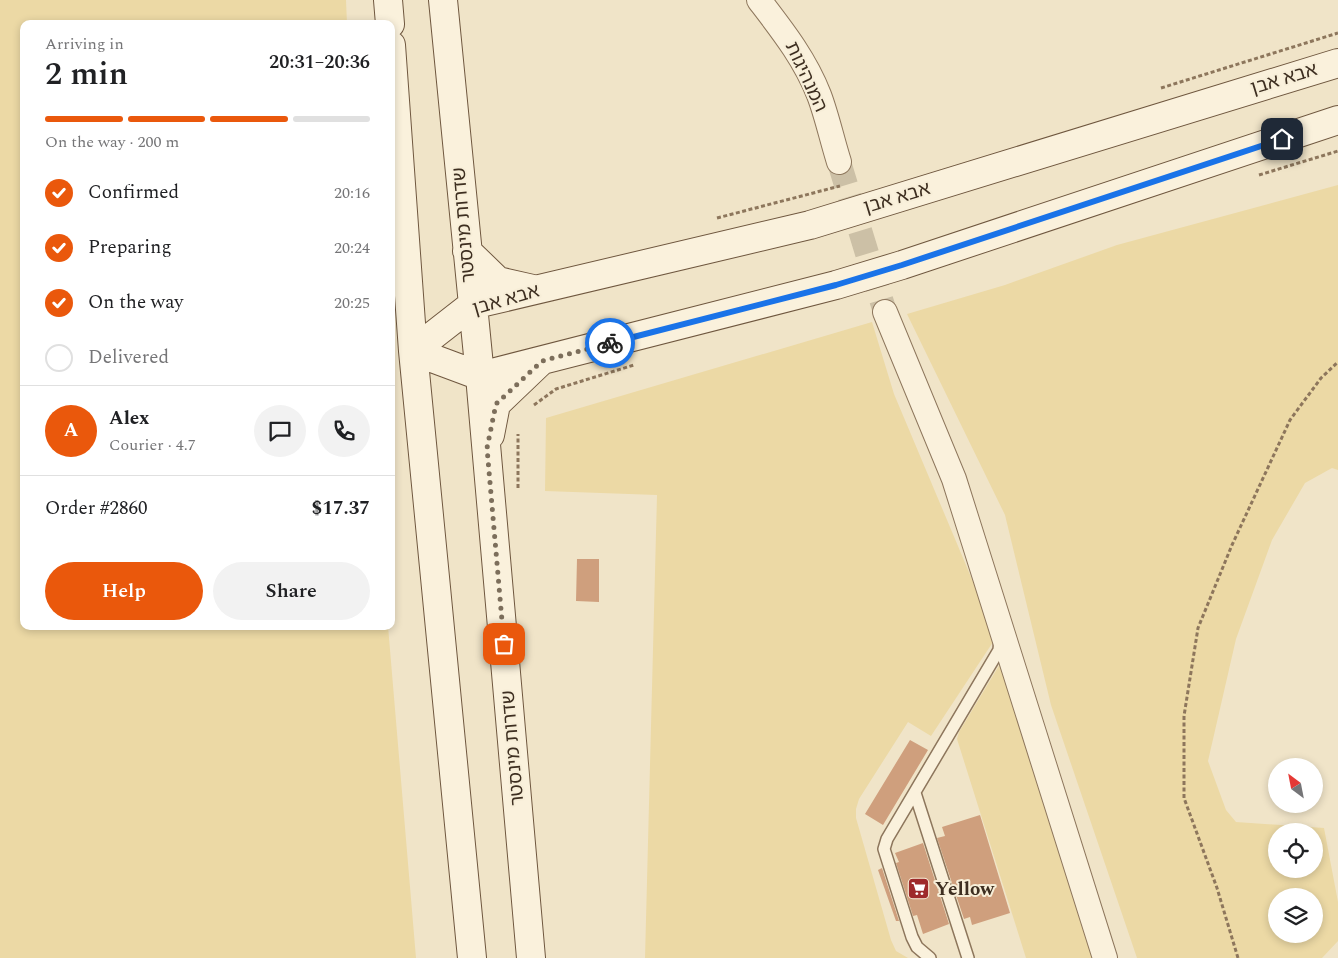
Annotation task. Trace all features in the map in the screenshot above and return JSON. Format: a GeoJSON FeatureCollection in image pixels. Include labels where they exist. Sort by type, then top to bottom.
{"type":"FeatureCollection","features":[{"type":"Feature","properties":{"kind":"street"},"geometry":{"type":"LineString","coordinates":[[388,0],[390,20]]}},
{"type":"Feature","properties":{"kind":"street","name":"שדרות מינסטר"},"geometry":{"type":"LineString","coordinates":[[443,0],[487,448],[532,958]]}},
{"type":"Feature","properties":{"kind":"street","name":"המנהיגות"},"geometry":{"type":"LineString","coordinates":[[759,0],[790,40],[806,67],[819,95],[839,162]]}},
{"type":"Feature","properties":{"kind":"street","name":"אבא אבן"},"geometry":{"type":"LineString","coordinates":[[413,351],[472,305],[810,225],[1338,63]]}},
{"type":"Feature","properties":{"kind":"street"},"geometry":{"type":"LineString","coordinates":[[395,101],[413,351],[472,958]]}},
{"type":"Feature","properties":{"kind":"street"},"geometry":{"type":"LineString","coordinates":[[413,351],[480,376],[542,361],[836,285],[902,265],[1338,120]]}},
{"type":"Feature","properties":{"kind":"street"},"geometry":{"type":"LineString","coordinates":[[467,251],[498,281],[536,290]]}},
{"type":"Feature","properties":{"kind":"street"},"geometry":{"type":"LineString","coordinates":[[885,312],[954,479],[1105,958]]}},
{"type":"Feature","properties":{"kind":"street"},"geometry":{"type":"LineString","coordinates":[[487,448],[496,404],[542,361]]}},
{"type":"Feature","properties":{"kind":"lane"},"geometry":{"type":"LineString","coordinates":[[930,958],[917,948],[912,937],[884,849],[944,740],[999,650],[1001,632]]}},
{"type":"Feature","properties":{"kind":"lane"},"geometry":{"type":"LineString","coordinates":[[915,793],[968,958]]}},
{"type":"Feature","properties":{"kind":"path"},"geometry":{"type":"LineString","coordinates":[[1158,89],[1338,33]]}},
{"type":"Feature","properties":{"kind":"path"},"geometry":{"type":"LineString","coordinates":[[715,219],[847,184]]}},
{"type":"Feature","properties":{"kind":"path"},"geometry":{"type":"LineString","coordinates":[[1238,958],[1217,888],[1184,798],[1184,716],[1198,628],[1232,545],[1290,420],[1321,378],[1338,362]]}},
{"type":"Feature","properties":{"kind":"sand"},"geometry":{"type":"Polygon","coordinates":[[[0,0],[346,0],[347,20],[20,20],[20,630],[388,630],[416,958],[0,958],[0,0]]]}},
{"type":"Feature","properties":{"kind":"sand"},"geometry":{"type":"Polygon","coordinates":[[[1338,185],[1338,470],[1332,468],[1305,483],[1272,540],[1236,639],[1208,761],[1226,810],[1236,822],[1268,824],[1268,878],[1323,878],[1324,828],[1338,902],[1338,941],[1322,958],[1137,958],[1051,705],[1005,515],[907,314],[1005,285],[1117,245],[1338,185]]]}},
{"type":"Feature","properties":{"kind":"sand"},"geometry":{"type":"Polygon","coordinates":[[[872,322],[894,394],[987,615],[993,642],[931,736],[908,722],[859,799],[856,809],[856,818],[891,940],[896,951],[908,958],[645,958],[657,495],[545,491],[546,418],[872,322]]]}},
{"type":"Feature","properties":{"kind":"sand"},"geometry":{"type":"Polygon","coordinates":[[[1003,659],[1098,958],[1026,958],[957,739],[959,732],[1003,659]]]}},
{"type":"Feature","properties":{"kind":"building"},"geometry":{"type":"Polygon","coordinates":[[[577,559],[599,559],[599,602],[576,601],[577,559]]]}},
{"type":"Feature","properties":{"kind":"building"},"geometry":{"type":"Polygon","coordinates":[[[910,740],[928,750],[883,825],[865,814],[910,740]]]}},
{"type":"Feature","properties":{"kind":"building"},"geometry":{"type":"Polygon","coordinates":[[[980,815],[1010,913],[972,925],[970,917],[964,919],[937,838],[945,836],[942,827],[980,815]]]}},
{"type":"Feature","properties":{"kind":"building","name":"Yellow"},"geometry":{"type":"Polygon","coordinates":[[[923,843],[949,924],[923,934],[917,915],[913,916],[896,863],[899,862],[895,853],[923,843]]]}},
{"type":"Feature","properties":{"kind":"building"},"geometry":{"type":"Polygon","coordinates":[[[882,868],[899,921],[896,921],[878,870],[882,868]]]}},
{"type":"Feature","properties":{"kind":"tunnel"},"geometry":{"type":"LineString","coordinates":[[839,162],[885,312]]}},
{"type":"Feature","properties":{"kind":"way so far"},"geometry":{"type":"LineString","coordinates":[[504,644],[487,448],[496,404],[542,361],[610,343]]}},
{"type":"Feature","properties":{"kind":"place","name":"Yellow"},"geometry":{"type":"Point","coordinates":[919,889]}},
{"type":"Feature","properties":{"kind":"route"},"geometry":{"type":"LineString","coordinates":[[610,343],[836,285],[902,265],[1282,139]]}}]}
